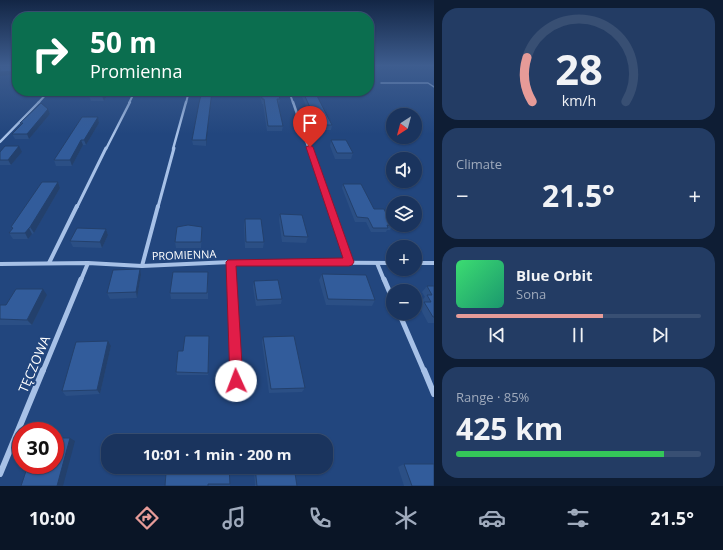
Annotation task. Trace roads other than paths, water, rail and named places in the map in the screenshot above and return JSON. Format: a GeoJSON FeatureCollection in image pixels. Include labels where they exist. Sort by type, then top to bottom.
{"type":"FeatureCollection","features":[{"type":"Feature","properties":{"kind":"street"},"geometry":{"type":"LineString","coordinates":[[0,142],[44,96]]}},
{"type":"Feature","properties":{"kind":"street"},"geometry":{"type":"LineString","coordinates":[[49,264],[132,96]]}},
{"type":"Feature","properties":{"kind":"street"},"geometry":{"type":"LineString","coordinates":[[142,266],[188,96]]}},
{"type":"Feature","properties":{"kind":"street"},"geometry":{"type":"LineString","coordinates":[[291,97],[349,262]]}},
{"type":"Feature","properties":{"kind":"street"},"geometry":{"type":"LineString","coordinates":[[231,262],[237,396]]}},
{"type":"Feature","properties":{"kind":"street","name":"PROMIENNA"},"geometry":{"type":"LineString","coordinates":[[0,264],[88,263],[142,266],[231,262],[386,262]]}},
{"type":"Feature","properties":{"kind":"street"},"geometry":{"type":"LineString","coordinates":[[377,262],[386,284]]}},
{"type":"Feature","properties":{"kind":"street"},"geometry":{"type":"LineString","coordinates":[[422,262],[434,263]]}},
{"type":"Feature","properties":{"kind":"street","name":"TĘCZOWA"},"geometry":{"type":"LineString","coordinates":[[0,474],[88,263]]}},
{"type":"Feature","properties":{"kind":"street"},"geometry":{"type":"LineString","coordinates":[[402,320],[434,394]]}}]}
